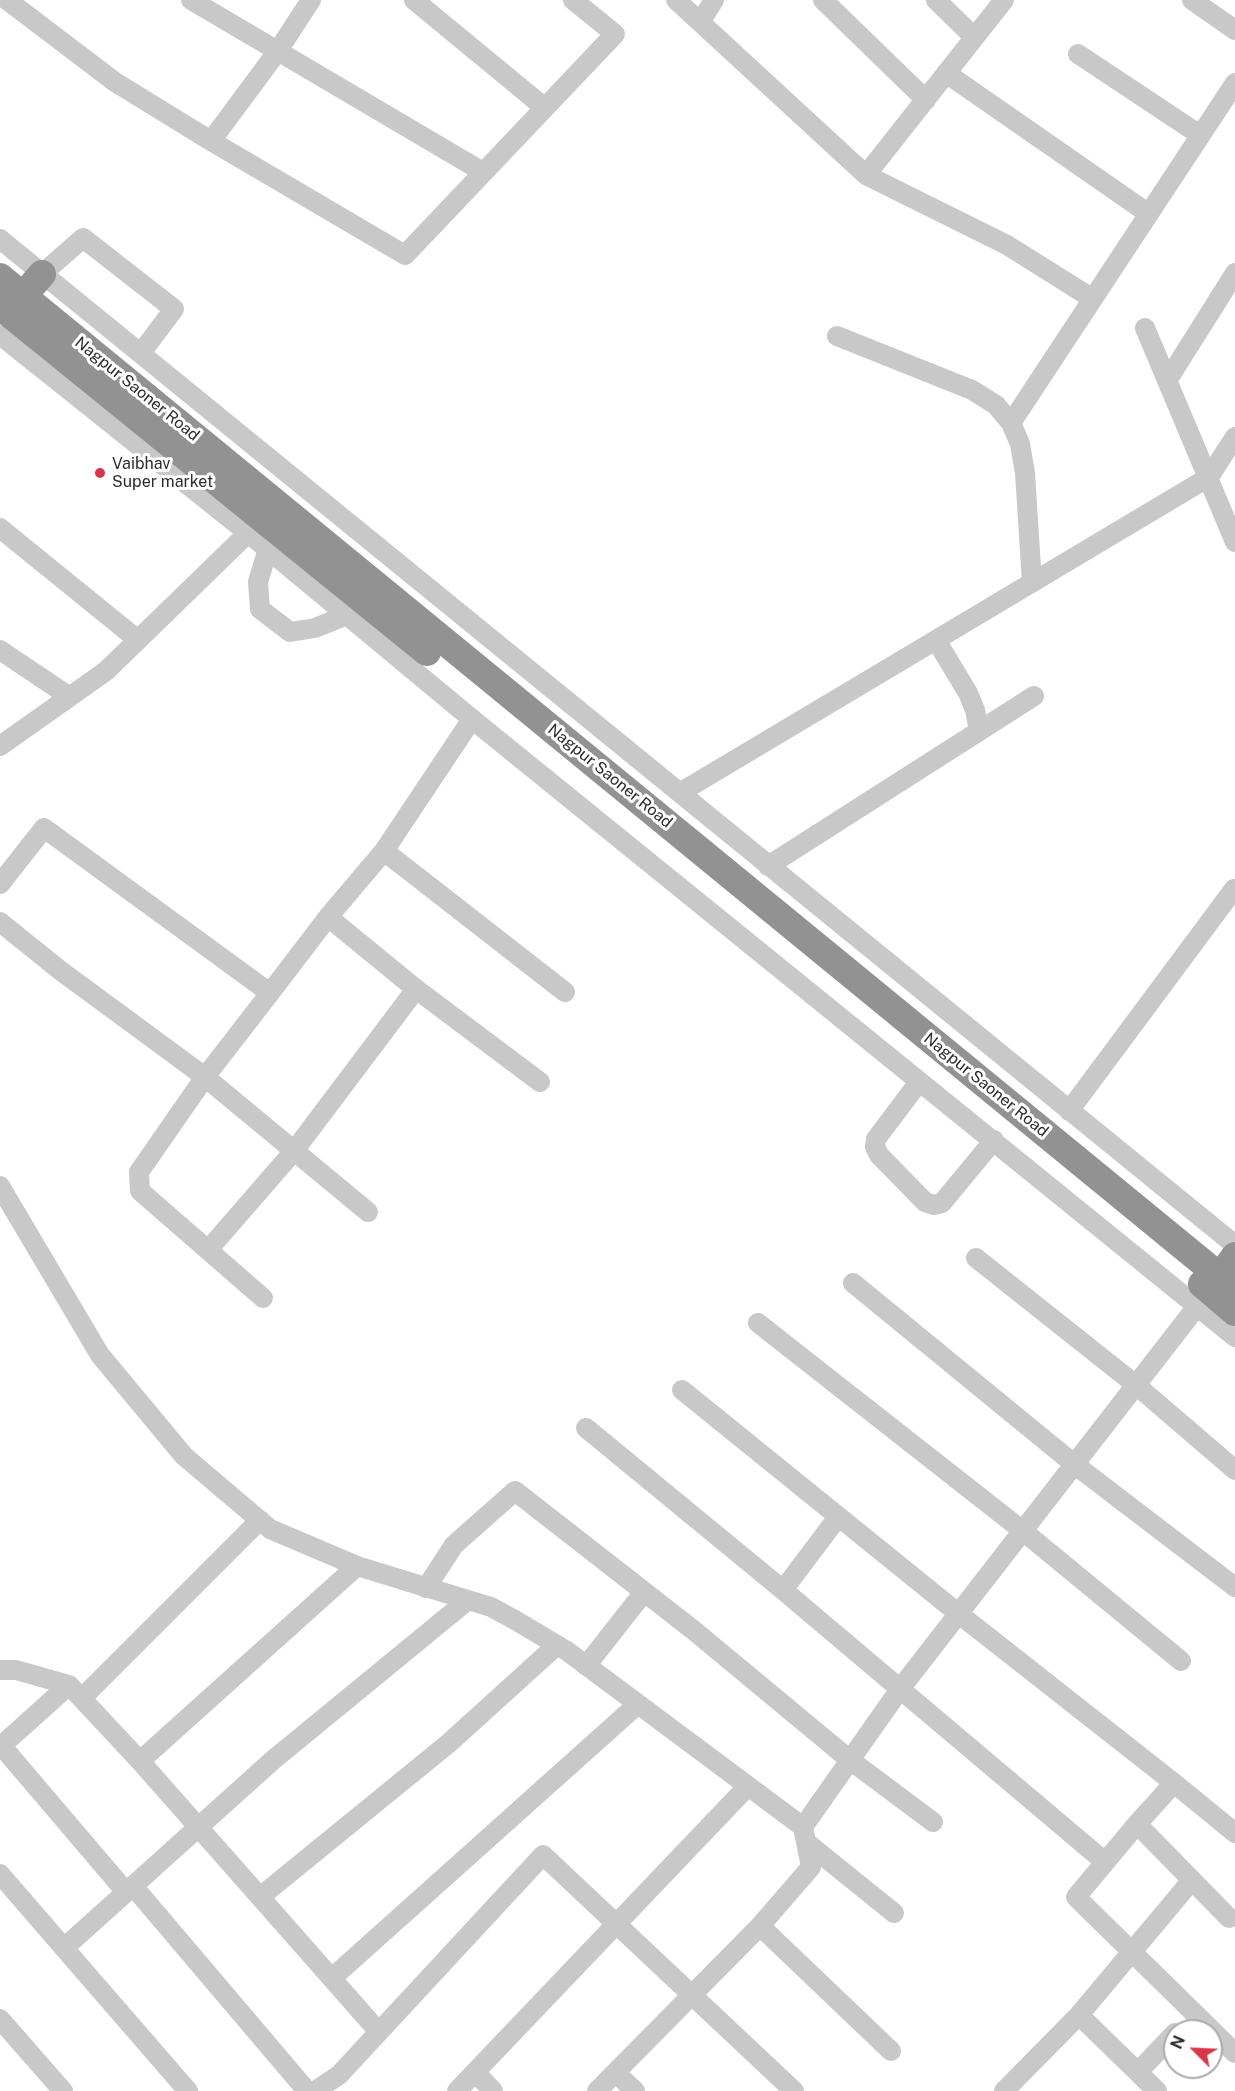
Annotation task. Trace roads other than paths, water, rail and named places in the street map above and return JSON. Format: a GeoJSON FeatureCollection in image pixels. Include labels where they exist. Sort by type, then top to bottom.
{"type":"FeatureCollection","features":[{"type":"Feature","properties":{"kind":"highway"},"geometry":{"type":"LineString","coordinates":[[12,301],[42,274]]}},
{"type":"Feature","properties":{"kind":"highway","name":"Nagpur Saoner Road"},"geometry":{"type":"LineString","coordinates":[[0,277],[12,301],[1219,1283],[1235,1312]]}},
{"type":"Feature","properties":{"kind":"street"},"geometry":{"type":"LineString","coordinates":[[7,0],[115,82],[405,255],[615,34],[573,0]]}},
{"type":"Feature","properties":{"kind":"street"},"geometry":{"type":"LineString","coordinates":[[191,0],[483,172]]}},
{"type":"Feature","properties":{"kind":"street"},"geometry":{"type":"LineString","coordinates":[[211,141],[277,52],[311,0]]}},
{"type":"Feature","properties":{"kind":"street"},"geometry":{"type":"LineString","coordinates":[[414,0],[545,108]]}},
{"type":"Feature","properties":{"kind":"street"},"geometry":{"type":"LineString","coordinates":[[676,0],[866,175],[1007,245],[1093,299]]}},
{"type":"Feature","properties":{"kind":"street"},"geometry":{"type":"LineString","coordinates":[[701,21],[714,0]]}},
{"type":"Feature","properties":{"kind":"street"},"geometry":{"type":"LineString","coordinates":[[823,0],[926,100]]}},
{"type":"Feature","properties":{"kind":"street"},"geometry":{"type":"LineString","coordinates":[[936,0],[974,37]]}},
{"type":"Feature","properties":{"kind":"street"},"geometry":{"type":"LineString","coordinates":[[866,175],[1004,0]]}},
{"type":"Feature","properties":{"kind":"street"},"geometry":{"type":"LineString","coordinates":[[1192,0],[1235,30]]}},
{"type":"Feature","properties":{"kind":"street"},"geometry":{"type":"LineString","coordinates":[[1078,54],[1200,135]]}},
{"type":"Feature","properties":{"kind":"street"},"geometry":{"type":"LineString","coordinates":[[946,73],[1149,214]]}},
{"type":"Feature","properties":{"kind":"street"},"geometry":{"type":"LineString","coordinates":[[1011,423],[1235,83]]}},
{"type":"Feature","properties":{"kind":"street"},"geometry":{"type":"LineString","coordinates":[[42,274],[83,238],[174,309],[141,353]]}},
{"type":"Feature","properties":{"kind":"street"},"geometry":{"type":"LineString","coordinates":[[0,239],[1235,1245]]}},
{"type":"Feature","properties":{"kind":"street"},"geometry":{"type":"LineString","coordinates":[[1167,381],[1235,273]]}},
{"type":"Feature","properties":{"kind":"street"},"geometry":{"type":"LineString","coordinates":[[1145,328],[1235,542]]}},
{"type":"Feature","properties":{"kind":"street"},"geometry":{"type":"LineString","coordinates":[[0,335],[268,549],[472,719],[919,1082],[994,1140],[1219,1283],[1235,1337]]}},
{"type":"Feature","properties":{"kind":"street"},"geometry":{"type":"LineString","coordinates":[[837,336],[972,390],[996,405],[1011,423],[1020,444],[1025,473],[1032,583]]}},
{"type":"Feature","properties":{"kind":"street"},"geometry":{"type":"LineString","coordinates":[[681,792],[1209,477],[1235,436]]}},
{"type":"Feature","properties":{"kind":"street"},"geometry":{"type":"LineString","coordinates":[[0,528],[138,640]]}},
{"type":"Feature","properties":{"kind":"street"},"geometry":{"type":"LineString","coordinates":[[0,746],[106,671],[248,533]]}},
{"type":"Feature","properties":{"kind":"street"},"geometry":{"type":"LineString","coordinates":[[268,549],[258,582],[260,609],[290,632],[315,628],[347,615]]}},
{"type":"Feature","properties":{"kind":"street"},"geometry":{"type":"LineString","coordinates":[[936,640],[968,693],[975,710],[978,731]]}},
{"type":"Feature","properties":{"kind":"street"},"geometry":{"type":"LineString","coordinates":[[0,650],[70,697]]}},
{"type":"Feature","properties":{"kind":"street"},"geometry":{"type":"LineString","coordinates":[[768,866],[1034,696]]}},
{"type":"Feature","properties":{"kind":"street"},"geometry":{"type":"LineString","coordinates":[[263,1298],[140,1191],[139,1172],[205,1077],[328,917],[384,851],[472,719]]}},
{"type":"Feature","properties":{"kind":"street"},"geometry":{"type":"LineString","coordinates":[[0,884],[44,828],[270,993]]}},
{"type":"Feature","properties":{"kind":"street"},"geometry":{"type":"LineString","coordinates":[[384,851],[565,992]]}},
{"type":"Feature","properties":{"kind":"street"},"geometry":{"type":"LineString","coordinates":[[1069,1111],[1234,889]]}},
{"type":"Feature","properties":{"kind":"street"},"geometry":{"type":"LineString","coordinates":[[328,917],[416,989],[540,1082]]}},
{"type":"Feature","properties":{"kind":"street"},"geometry":{"type":"LineString","coordinates":[[0,922],[61,971],[205,1077],[368,1212]]}},
{"type":"Feature","properties":{"kind":"street"},"geometry":{"type":"LineString","coordinates":[[208,1250],[294,1151],[416,989]]}},
{"type":"Feature","properties":{"kind":"street"},"geometry":{"type":"LineString","coordinates":[[919,1082],[876,1139],[875,1147],[879,1155],[925,1202],[942,1203],[994,1140]]}},
{"type":"Feature","properties":{"kind":"street"},"geometry":{"type":"LineString","coordinates":[[0,1186],[100,1355],[184,1456],[270,1529],[357,1566],[491,1607],[557,1645],[748,1786],[894,1913]]}},
{"type":"Feature","properties":{"kind":"street"},"geometry":{"type":"LineString","coordinates":[[976,1258],[1136,1384],[1235,1470]]}},
{"type":"Feature","properties":{"kind":"street"},"geometry":{"type":"LineString","coordinates":[[853,1283],[1074,1464],[1235,1587]]}},
{"type":"Feature","properties":{"kind":"street"},"geometry":{"type":"LineString","coordinates":[[597,2091],[760,1926],[811,1867],[804,1834],[850,1760],[900,1689],[1074,1464],[1219,1283]]}},
{"type":"Feature","properties":{"kind":"street"},"geometry":{"type":"LineString","coordinates":[[758,1323],[1023,1531],[1181,1662]]}},
{"type":"Feature","properties":{"kind":"street"},"geometry":{"type":"LineString","coordinates":[[682,1390],[1235,1833]]}},
{"type":"Feature","properties":{"kind":"street"},"geometry":{"type":"LineString","coordinates":[[586,1428],[783,1590],[1105,1862]]}},
{"type":"Feature","properties":{"kind":"street"},"geometry":{"type":"LineString","coordinates":[[426,1588],[454,1545],[515,1491],[644,1592],[850,1760],[933,1822]]}},
{"type":"Feature","properties":{"kind":"street"},"geometry":{"type":"LineString","coordinates":[[783,1590],[838,1517]]}},
{"type":"Feature","properties":{"kind":"street"},"geometry":{"type":"LineString","coordinates":[[260,1520],[75,1692],[1,1745],[307,2091]]}},
{"type":"Feature","properties":{"kind":"street"},"geometry":{"type":"LineString","coordinates":[[140,1761],[357,1566]]}},
{"type":"Feature","properties":{"kind":"street"},"geometry":{"type":"LineString","coordinates":[[586,1666],[644,1592]]}},
{"type":"Feature","properties":{"kind":"street"},"geometry":{"type":"LineString","coordinates":[[64,1947],[273,1760],[468,1600]]}},
{"type":"Feature","properties":{"kind":"street"},"geometry":{"type":"LineString","coordinates":[[260,1897],[448,1743],[557,1645]]}},
{"type":"Feature","properties":{"kind":"street"},"geometry":{"type":"LineString","coordinates":[[0,1670],[16,1670],[75,1692],[140,1761],[379,2032]]}},
{"type":"Feature","properties":{"kind":"street"},"geometry":{"type":"LineString","coordinates":[[332,1978],[638,1704]]}},
{"type":"Feature","properties":{"kind":"street"},"geometry":{"type":"LineString","coordinates":[[1174,1783],[1076,1897],[1235,2053]]}},
{"type":"Feature","properties":{"kind":"street"},"geometry":{"type":"LineString","coordinates":[[457,2091],[748,1786]]}},
{"type":"Feature","properties":{"kind":"street"},"geometry":{"type":"LineString","coordinates":[[1137,1824],[1229,1918]]}},
{"type":"Feature","properties":{"kind":"street"},"geometry":{"type":"LineString","coordinates":[[315,2091],[339,2075],[543,1855],[794,2091]]}},
{"type":"Feature","properties":{"kind":"street"},"geometry":{"type":"LineString","coordinates":[[0,1874],[188,2091]]}},
{"type":"Feature","properties":{"kind":"street"},"geometry":{"type":"LineString","coordinates":[[1004,2091],[1079,2015],[1192,1880]]}},
{"type":"Feature","properties":{"kind":"street"},"geometry":{"type":"LineString","coordinates":[[760,1926],[891,2051]]}},
{"type":"Feature","properties":{"kind":"street"},"geometry":{"type":"LineString","coordinates":[[1188,2019],[1194,2013]]}},
{"type":"Feature","properties":{"kind":"street"},"geometry":{"type":"LineString","coordinates":[[1079,2015],[1157,2091]]}},
{"type":"Feature","properties":{"kind":"street"},"geometry":{"type":"LineString","coordinates":[[0,2019],[63,2091]]}},
{"type":"Feature","properties":{"kind":"street"},"geometry":{"type":"LineString","coordinates":[[1138,2072],[1163,2046]]}},
{"type":"Feature","properties":{"kind":"street"},"geometry":{"type":"LineString","coordinates":[[476,2072],[493,2091]]}},
{"type":"Feature","properties":{"kind":"street"},"geometry":{"type":"LineString","coordinates":[[616,2073],[635,2091]]}},
{"type":"Feature","properties":{"kind":"place","name":"Vaibhav Super market"},"geometry":{"type":"Point","coordinates":[100,473]}}]}
